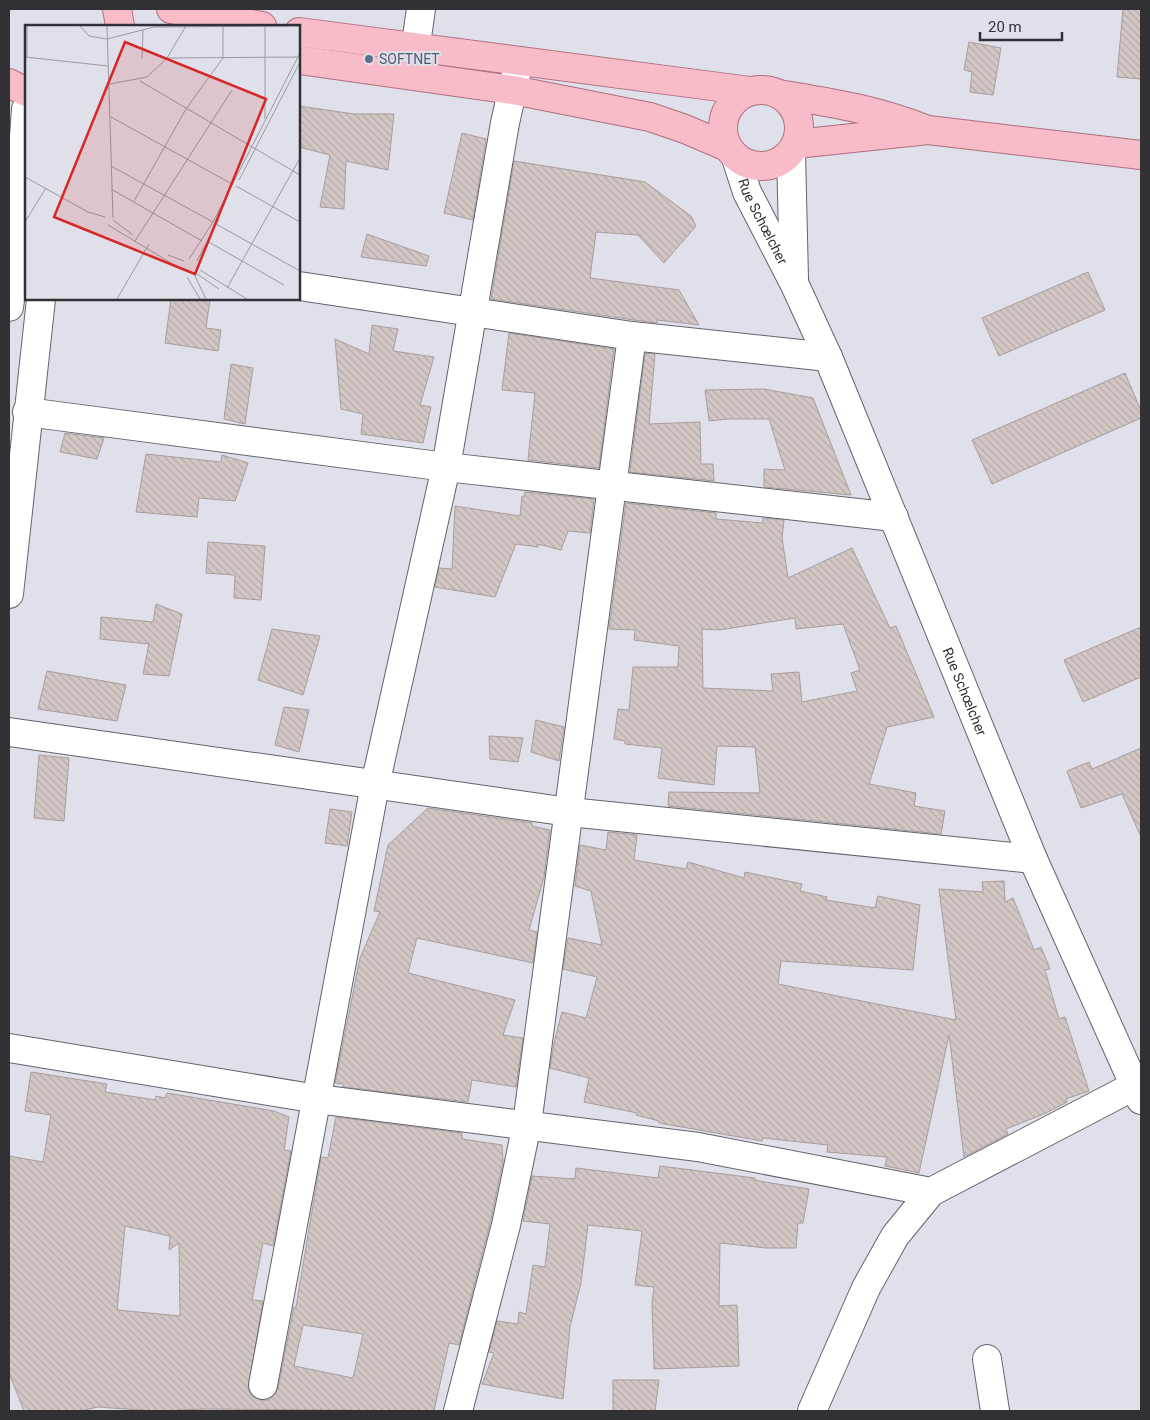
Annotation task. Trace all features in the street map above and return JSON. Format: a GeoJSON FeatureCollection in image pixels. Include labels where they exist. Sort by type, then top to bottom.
{"type":"FeatureCollection","features":[{"type":"Feature","properties":{"kind":"main road"},"geometry":{"type":"LineString","coordinates":[[117,9],[120,25]]}},
{"type":"Feature","properties":{"kind":"main road"},"geometry":{"type":"LineString","coordinates":[[171,9],[257,25]]}},
{"type":"Feature","properties":{"kind":"main road"},"geometry":{"type":"LineString","coordinates":[[300,32],[750,91],[765,90],[888,114],[928,130]]}},
{"type":"Feature","properties":{"kind":"main road"},"geometry":{"type":"LineString","coordinates":[[300,60],[513,90],[650,117],[685,129],[731,153],[747,164],[758,167],[776,163],[794,148],[928,130],[1141,155]]}},
{"type":"Feature","properties":{"kind":"main road"},"geometry":{"type":"LineString","coordinates":[[731,153],[722,125],[725,114],[739,96],[750,91]]}},
{"type":"Feature","properties":{"kind":"main road"},"geometry":{"type":"LineString","coordinates":[[779,94],[793,107],[798,116],[799,125],[794,148]]}},
{"type":"Feature","properties":{"kind":"street"},"geometry":{"type":"LineString","coordinates":[[411,75],[421,9]]}},
{"type":"Feature","properties":{"kind":"street"},"geometry":{"type":"LineString","coordinates":[[263,1385],[280,1283],[317,1099],[375,785],[446,467],[519,61]]}},
{"type":"Feature","properties":{"kind":"street"},"geometry":{"type":"LineString","coordinates":[[9,307],[22,96]]}},
{"type":"Feature","properties":{"kind":"street","name":"Rue Schœlcher"},"geometry":{"type":"LineString","coordinates":[[794,148],[794,282]]}},
{"type":"Feature","properties":{"kind":"street","name":"Rue Schœlcher"},"geometry":{"type":"LineString","coordinates":[[731,153],[747,192],[794,282],[828,357],[1033,859],[1138,1093]]}},
{"type":"Feature","properties":{"kind":"street"},"geometry":{"type":"LineString","coordinates":[[300,286],[632,336],[828,357]]}},
{"type":"Feature","properties":{"kind":"street"},"geometry":{"type":"LineString","coordinates":[[9,594],[27,412],[41,300]]}},
{"type":"Feature","properties":{"kind":"street"},"geometry":{"type":"LineString","coordinates":[[458,1411],[506,1226],[527,1124],[632,336]]}},
{"type":"Feature","properties":{"kind":"street"},"geometry":{"type":"LineString","coordinates":[[27,412],[446,467],[894,517]]}},
{"type":"Feature","properties":{"kind":"street"},"geometry":{"type":"LineString","coordinates":[[9,732],[570,812],[1033,859]]}},
{"type":"Feature","properties":{"kind":"street"},"geometry":{"type":"LineString","coordinates":[[9,1048],[317,1099],[698,1147],[931,1192]]}},
{"type":"Feature","properties":{"kind":"street"},"geometry":{"type":"LineString","coordinates":[[812,1411],[866,1288],[895,1236],[931,1192],[1138,1093]]}},
{"type":"Feature","properties":{"kind":"street"},"geometry":{"type":"LineString","coordinates":[[987,1359],[995,1411]]}},
{"type":"Feature","properties":{"kind":"building"},"geometry":{"type":"Polygon","coordinates":[[[1123,9],[1141,9],[1141,79],[1117,77],[1123,9]]]}},
{"type":"Feature","properties":{"kind":"building"},"geometry":{"type":"Polygon","coordinates":[[[969,42],[1001,48],[993,95],[970,92],[972,72],[964,70],[969,42]]]}},
{"type":"Feature","properties":{"kind":"building"},"geometry":{"type":"Polygon","coordinates":[[[300,106],[354,114],[394,114],[388,170],[346,161],[344,209],[320,207],[330,155],[300,147],[300,106]]]}},
{"type":"Feature","properties":{"kind":"building"},"geometry":{"type":"Polygon","coordinates":[[[462,133],[486,139],[473,220],[444,213],[462,133]]]}},
{"type":"Feature","properties":{"kind":"building"},"geometry":{"type":"Polygon","coordinates":[[[514,161],[645,182],[691,216],[696,226],[664,263],[638,235],[596,232],[590,278],[679,290],[699,325],[657,320],[657,323],[491,299],[514,161]]]}},
{"type":"Feature","properties":{"kind":"building"},"geometry":{"type":"Polygon","coordinates":[[[367,234],[429,256],[426,266],[361,257],[367,234]]]}},
{"type":"Feature","properties":{"kind":"building"},"geometry":{"type":"Polygon","coordinates":[[[1088,272],[1105,310],[999,356],[982,318],[1088,272]]]}},
{"type":"Feature","properties":{"kind":"building"},"geometry":{"type":"Polygon","coordinates":[[[171,300],[210,300],[206,328],[221,330],[218,351],[165,343],[171,300]]]}},
{"type":"Feature","properties":{"kind":"building"},"geometry":{"type":"Polygon","coordinates":[[[372,325],[398,329],[393,351],[434,357],[420,405],[431,407],[423,443],[361,434],[363,414],[341,409],[335,339],[369,354],[372,325]]]}},
{"type":"Feature","properties":{"kind":"building"},"geometry":{"type":"Polygon","coordinates":[[[509,333],[614,349],[599,468],[528,460],[535,393],[502,390],[509,333]]]}},
{"type":"Feature","properties":{"kind":"building"},"geometry":{"type":"Polygon","coordinates":[[[645,353],[655,354],[649,424],[700,422],[701,464],[713,464],[714,481],[630,472],[645,353]]]}},
{"type":"Feature","properties":{"kind":"building"},"geometry":{"type":"Polygon","coordinates":[[[231,364],[253,368],[245,424],[224,419],[231,364]]]}},
{"type":"Feature","properties":{"kind":"building"},"geometry":{"type":"Polygon","coordinates":[[[1125,373],[1141,411],[1141,418],[992,484],[972,440],[1125,373]]]}},
{"type":"Feature","properties":{"kind":"building"},"geometry":{"type":"Polygon","coordinates":[[[764,389],[813,398],[851,495],[764,487],[764,469],[785,470],[769,419],[709,421],[705,390],[764,389]]]}},
{"type":"Feature","properties":{"kind":"building"},"geometry":{"type":"Polygon","coordinates":[[[65,433],[104,438],[97,459],[60,452],[65,433]]]}},
{"type":"Feature","properties":{"kind":"building"},"geometry":{"type":"Polygon","coordinates":[[[146,454],[221,462],[222,455],[248,463],[235,501],[199,498],[197,517],[136,512],[146,454]]]}},
{"type":"Feature","properties":{"kind":"building"},"geometry":{"type":"Polygon","coordinates":[[[525,492],[594,499],[590,533],[568,531],[561,550],[538,544],[538,547],[516,544],[495,597],[435,587],[439,568],[452,569],[455,506],[520,516],[522,496],[524,497],[525,492]]]}},
{"type":"Feature","properties":{"kind":"building"},"geometry":{"type":"Polygon","coordinates":[[[626,503],[716,513],[716,519],[763,523],[763,518],[784,520],[782,538],[788,578],[852,548],[890,628],[896,626],[934,717],[887,727],[869,784],[916,793],[914,806],[945,811],[941,834],[668,806],[669,792],[760,793],[755,747],[717,746],[714,785],[658,778],[662,748],[625,744],[625,741],[614,739],[618,709],[629,710],[633,667],[678,667],[679,646],[634,640],[635,630],[609,629],[626,503]],[[795,618],[719,630],[702,629],[703,688],[773,691],[771,674],[799,672],[802,702],[857,691],[851,673],[860,670],[843,624],[796,629],[795,618]]]}},
{"type":"Feature","properties":{"kind":"building"},"geometry":{"type":"Polygon","coordinates":[[[208,542],[265,546],[261,600],[234,598],[235,575],[206,573],[208,542]]]}},
{"type":"Feature","properties":{"kind":"building"},"geometry":{"type":"Polygon","coordinates":[[[156,604],[182,614],[169,676],[143,674],[149,644],[100,639],[101,617],[153,622],[156,604]]]}},
{"type":"Feature","properties":{"kind":"building"},"geometry":{"type":"Polygon","coordinates":[[[1141,627],[1141,677],[1083,702],[1064,660],[1141,627]]]}},
{"type":"Feature","properties":{"kind":"building"},"geometry":{"type":"Polygon","coordinates":[[[272,629],[320,636],[303,695],[258,680],[272,629]]]}},
{"type":"Feature","properties":{"kind":"building"},"geometry":{"type":"Polygon","coordinates":[[[47,671],[126,685],[117,721],[38,709],[47,671]]]}},
{"type":"Feature","properties":{"kind":"building"},"geometry":{"type":"Polygon","coordinates":[[[284,707],[309,710],[299,752],[275,745],[284,707]]]}},
{"type":"Feature","properties":{"kind":"building"},"geometry":{"type":"Polygon","coordinates":[[[536,720],[564,727],[559,761],[531,752],[536,720]]]}},
{"type":"Feature","properties":{"kind":"building"},"geometry":{"type":"Polygon","coordinates":[[[489,736],[523,738],[518,762],[490,759],[489,736]]]}},
{"type":"Feature","properties":{"kind":"building"},"geometry":{"type":"Polygon","coordinates":[[[1141,748],[1141,837],[1122,794],[1081,808],[1067,771],[1089,762],[1092,769],[1141,748]]]}},
{"type":"Feature","properties":{"kind":"building"},"geometry":{"type":"Polygon","coordinates":[[[39,755],[69,758],[64,821],[34,818],[39,755]]]}},
{"type":"Feature","properties":{"kind":"building"},"geometry":{"type":"Polygon","coordinates":[[[428,808],[532,823],[532,826],[550,830],[544,877],[529,930],[537,932],[533,963],[417,938],[408,973],[515,1000],[503,1035],[523,1038],[516,1087],[472,1080],[468,1102],[343,1087],[343,1084],[335,1083],[360,958],[380,912],[374,911],[388,845],[428,808]]]}},
{"type":"Feature","properties":{"kind":"building"},"geometry":{"type":"Polygon","coordinates":[[[330,809],[352,812],[347,846],[325,843],[330,809]]]}},
{"type":"Feature","properties":{"kind":"building"},"geometry":{"type":"Polygon","coordinates":[[[608,832],[637,835],[634,860],[686,869],[688,862],[744,878],[745,872],[802,884],[800,891],[827,897],[826,900],[875,908],[878,896],[920,905],[913,970],[781,961],[778,984],[956,1020],[939,889],[983,892],[982,882],[1004,881],[1005,902],[1013,898],[1034,950],[1041,947],[1050,969],[1045,970],[1059,1019],[1065,1017],[1089,1091],[1066,1099],[1067,1102],[1046,1113],[1006,1129],[1008,1134],[964,1157],[949,1035],[919,1173],[885,1166],[887,1157],[827,1152],[828,1145],[763,1138],[762,1141],[659,1123],[659,1121],[636,1115],[637,1113],[584,1102],[589,1078],[550,1068],[562,1012],[586,1018],[597,977],[563,969],[568,938],[602,945],[591,891],[575,886],[580,845],[606,850],[608,832]]]}},
{"type":"Feature","properties":{"kind":"building"},"geometry":{"type":"Polygon","coordinates":[[[31,1072],[107,1084],[105,1092],[155,1100],[156,1096],[165,1098],[167,1093],[274,1111],[289,1117],[284,1150],[291,1151],[273,1246],[263,1243],[252,1300],[263,1301],[248,1390],[253,1397],[261,1400],[269,1400],[278,1388],[294,1307],[296,1307],[321,1157],[328,1158],[336,1117],[462,1133],[462,1139],[502,1145],[503,1161],[491,1219],[459,1345],[449,1343],[434,1411],[205,1409],[154,1411],[98,1407],[80,1411],[24,1411],[9,1373],[9,1156],[43,1162],[51,1115],[25,1111],[31,1072]],[[125,1226],[117,1310],[180,1316],[179,1243],[169,1250],[170,1236],[125,1226]],[[303,1325],[294,1366],[353,1378],[363,1334],[303,1325]]]}},
{"type":"Feature","properties":{"kind":"building"},"geometry":{"type":"Polygon","coordinates":[[[660,1166],[755,1178],[755,1180],[809,1189],[803,1223],[798,1223],[796,1248],[766,1248],[720,1243],[719,1306],[737,1305],[739,1366],[654,1369],[652,1302],[654,1287],[635,1285],[642,1231],[588,1225],[581,1283],[570,1327],[563,1399],[482,1384],[494,1353],[489,1352],[497,1321],[518,1324],[519,1312],[526,1314],[533,1265],[545,1267],[550,1224],[523,1221],[532,1176],[575,1179],[576,1168],[658,1178],[660,1166]]]}},
{"type":"Feature","properties":{"kind":"building"},"geometry":{"type":"Polygon","coordinates":[[[613,1380],[659,1380],[655,1411],[613,1411],[613,1380]]]}},
{"type":"Feature","properties":{"kind":"place","name":"SOFTNET"},"geometry":{"type":"Point","coordinates":[369,59]}}]}
